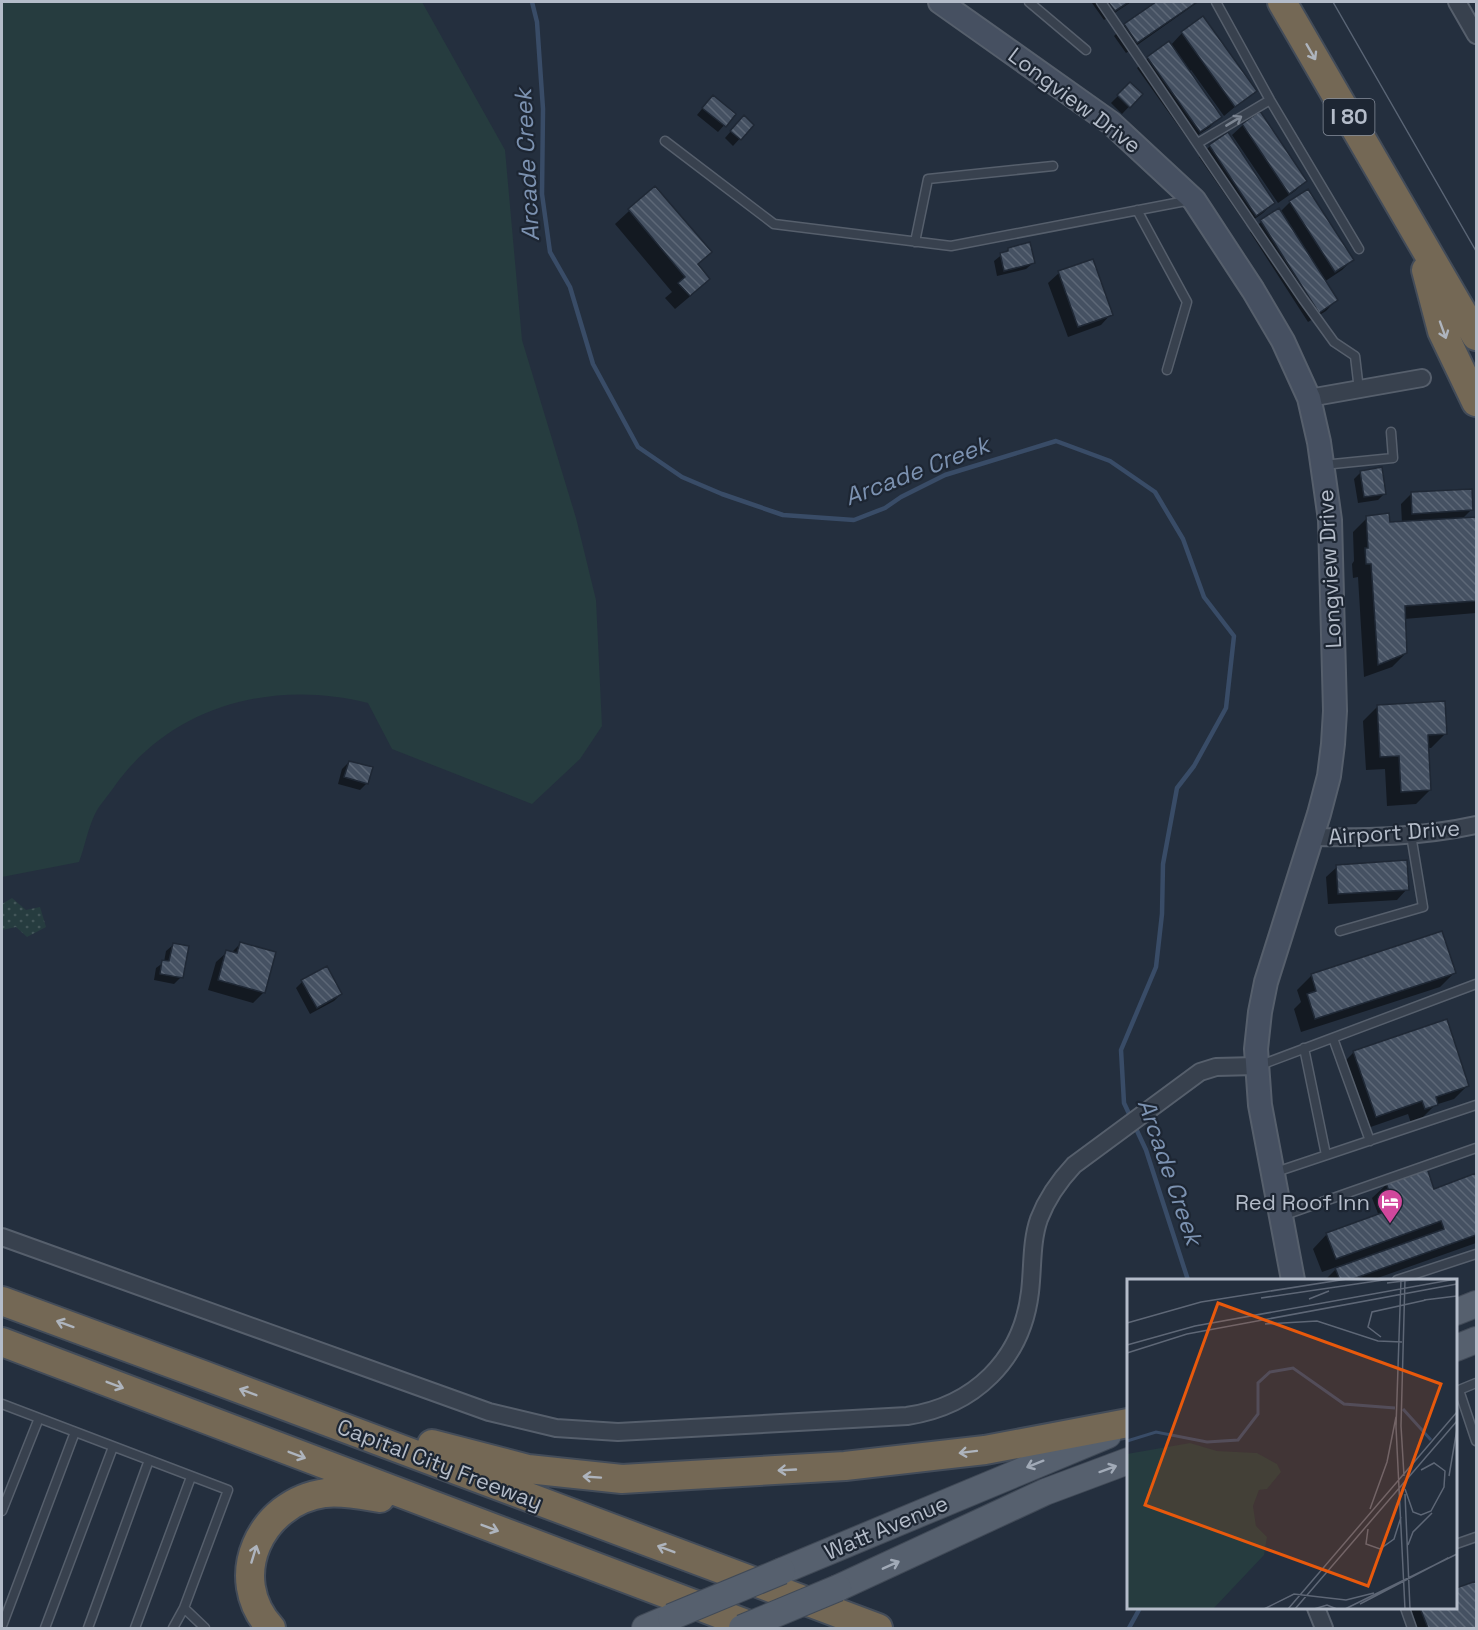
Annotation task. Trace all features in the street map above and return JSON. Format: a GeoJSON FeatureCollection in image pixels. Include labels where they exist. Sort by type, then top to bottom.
{"type":"FeatureCollection","features":[{"type":"Feature","properties":{"kind":"highway","name":"I 80"},"geometry":{"type":"LineString","coordinates":[[1282,2],[1476,336]]}},
{"type":"Feature","properties":{"kind":"highway"},"geometry":{"type":"LineString","coordinates":[[1416,233],[1442,331],[1476,402]]}},
{"type":"Feature","properties":{"kind":"highway","name":"Capital City Freeway"},"geometry":{"type":"LineString","coordinates":[[2,1301],[878,1629]]}},
{"type":"Feature","properties":{"kind":"highway","name":"Capital City Freeway"},"geometry":{"type":"LineString","coordinates":[[2,1342],[435,1507],[672,1607],[757,1629]]}},
{"type":"Feature","properties":{"kind":"highway"},"geometry":{"type":"LineString","coordinates":[[285,1406],[528,1469],[622,1479],[845,1466],[985,1450],[1127,1423]]}},
{"type":"Feature","properties":{"kind":"highway"},"geometry":{"type":"LineString","coordinates":[[271,1629],[254,1598],[251,1566],[262,1533],[271,1520],[284,1509],[324,1493],[350,1493],[435,1507]]}},
{"type":"Feature","properties":{"kind":"highway"},"geometry":{"type":"LineString","coordinates":[[672,1607],[735,1629]]}},
{"type":"Feature","properties":{"kind":"main road"},"geometry":{"type":"LineString","coordinates":[[1457,1311],[1476,1304]]}},
{"type":"Feature","properties":{"kind":"main road"},"geometry":{"type":"LineString","coordinates":[[1457,1346],[1476,1340]]}},
{"type":"Feature","properties":{"kind":"main road","name":"Watt Avenue"},"geometry":{"type":"LineString","coordinates":[[645,1629],[672,1607],[782,1571],[1026,1468],[1127,1428]]}},
{"type":"Feature","properties":{"kind":"main road","name":"Watt Avenue"},"geometry":{"type":"LineString","coordinates":[[742,1629],[838,1588],[1045,1492],[1127,1461]]}},
{"type":"Feature","properties":{"kind":"street","name":"Longview Drive"},"geometry":{"type":"LineString","coordinates":[[940,2],[1111,123],[1194,200],[1253,290],[1283,341],[1309,398],[1323,466],[1329,520],[1333,590],[1335,711],[1329,776],[1266,982],[1260,1012],[1256,1066],[1260,1105],[1293,1279]]}},
{"type":"Feature","properties":{"kind":"street"},"geometry":{"type":"LineString","coordinates":[[1457,2],[1476,35]]}},
{"type":"Feature","properties":{"kind":"street"},"geometry":{"type":"LineString","coordinates":[[1309,398],[1422,378]]}},
{"type":"Feature","properties":{"kind":"street","name":"Airport Drive"},"geometry":{"type":"LineString","coordinates":[[1312,837],[1377,838],[1476,825]]}},
{"type":"Feature","properties":{"kind":"street"},"geometry":{"type":"LineString","coordinates":[[2,1237],[489,1412],[556,1428],[618,1432],[907,1416],[935,1410],[959,1400],[981,1386],[1008,1356],[1027,1313],[1033,1248],[1039,1219],[1060,1180],[1074,1165],[1200,1072],[1216,1066],[1256,1066]]}},
{"type":"Feature","properties":{"kind":"street"},"geometry":{"type":"LineString","coordinates":[[1316,1609],[1324,1629]]}},
{"type":"Feature","properties":{"kind":"lane"},"geometry":{"type":"LineString","coordinates":[[1029,2],[1086,50]]}},
{"type":"Feature","properties":{"kind":"lane"},"geometry":{"type":"LineString","coordinates":[[1101,2],[1334,342],[1355,356],[1359,390]]}},
{"type":"Feature","properties":{"kind":"lane"},"geometry":{"type":"LineString","coordinates":[[1216,2],[1270,99],[1359,249]]}},
{"type":"Feature","properties":{"kind":"lane"},"geometry":{"type":"LineString","coordinates":[[1198,143],[1270,99]]}},
{"type":"Feature","properties":{"kind":"lane"},"geometry":{"type":"LineString","coordinates":[[665,141],[774,224],[915,242],[951,246],[1194,200]]}},
{"type":"Feature","properties":{"kind":"lane"},"geometry":{"type":"LineString","coordinates":[[915,242],[928,179],[1053,166]]}},
{"type":"Feature","properties":{"kind":"lane"},"geometry":{"type":"LineString","coordinates":[[1137,210],[1187,302],[1167,370]]}},
{"type":"Feature","properties":{"kind":"lane"},"geometry":{"type":"LineString","coordinates":[[1323,466],[1393,458],[1391,432]]}},
{"type":"Feature","properties":{"kind":"lane"},"geometry":{"type":"LineString","coordinates":[[1340,931],[1423,908],[1411,835]]}},
{"type":"Feature","properties":{"kind":"lane"},"geometry":{"type":"LineString","coordinates":[[1256,1066],[1476,984]]}},
{"type":"Feature","properties":{"kind":"lane"},"geometry":{"type":"LineString","coordinates":[[1333,1038],[1370,1141]]}},
{"type":"Feature","properties":{"kind":"lane"},"geometry":{"type":"LineString","coordinates":[[1304,1048],[1326,1155]]}},
{"type":"Feature","properties":{"kind":"lane"},"geometry":{"type":"LineString","coordinates":[[1272,1173],[1476,1105]]}},
{"type":"Feature","properties":{"kind":"lane"},"geometry":{"type":"LineString","coordinates":[[1281,1216],[1476,1148]]}},
{"type":"Feature","properties":{"kind":"lane"},"geometry":{"type":"LineString","coordinates":[[1403,1279],[1476,1254]]}},
{"type":"Feature","properties":{"kind":"lane"},"geometry":{"type":"LineString","coordinates":[[1476,1383],[1459,1390],[1476,1442]]}},
{"type":"Feature","properties":{"kind":"lane"},"geometry":{"type":"LineString","coordinates":[[2,1404],[228,1490],[184,1608],[173,1629]]}},
{"type":"Feature","properties":{"kind":"lane"},"geometry":{"type":"LineString","coordinates":[[2,1511],[39,1418]]}},
{"type":"Feature","properties":{"kind":"lane"},"geometry":{"type":"LineString","coordinates":[[2,1626],[75,1432]]}},
{"type":"Feature","properties":{"kind":"lane"},"geometry":{"type":"LineString","coordinates":[[45,1629],[113,1447]]}},
{"type":"Feature","properties":{"kind":"lane"},"geometry":{"type":"LineString","coordinates":[[88,1629],[149,1460]]}},
{"type":"Feature","properties":{"kind":"lane"},"geometry":{"type":"LineString","coordinates":[[135,1629],[192,1477]]}},
{"type":"Feature","properties":{"kind":"lane"},"geometry":{"type":"LineString","coordinates":[[1457,1543],[1476,1537]]}},
{"type":"Feature","properties":{"kind":"lane"},"geometry":{"type":"LineString","coordinates":[[184,1608],[205,1629]]}},
{"type":"Feature","properties":{"kind":"lane"},"geometry":{"type":"LineString","coordinates":[[1405,1609],[1412,1629]]}},
{"type":"Feature","properties":{"kind":"green space"},"geometry":{"type":"Polygon","coordinates":[[[2,2],[422,2],[505,150],[522,340],[576,518],[596,600],[602,726],[580,759],[532,804],[392,749],[368,703],[332,696],[297,694],[262,697],[228,705],[195,718],[165,736],[138,759],[97,810],[79,862],[2,877],[2,2]]]}},
{"type":"Feature","properties":{"kind":"green space"},"geometry":{"type":"Polygon","coordinates":[[[12,898],[26,910],[40,907],[46,927],[27,937],[16,927],[2,930],[2,904],[12,898]]]}},
{"type":"Feature","properties":{"kind":"building"},"geometry":{"type":"Polygon","coordinates":[[[1108,2],[1129,2],[1115,11],[1108,2]]]}},
{"type":"Feature","properties":{"kind":"building"},"geometry":{"type":"Polygon","coordinates":[[[1156,2],[1197,2],[1137,43],[1124,24],[1156,2]]]}},
{"type":"Feature","properties":{"kind":"building"},"geometry":{"type":"Polygon","coordinates":[[[1203,16],[1257,91],[1235,107],[1181,32],[1203,16]]]}},
{"type":"Feature","properties":{"kind":"building"},"geometry":{"type":"Polygon","coordinates":[[[1169,41],[1222,117],[1200,132],[1147,57],[1169,41]]]}},
{"type":"Feature","properties":{"kind":"building"},"geometry":{"type":"Polygon","coordinates":[[[1130,82],[1143,94],[1130,108],[1117,95],[1130,82]]]}},
{"type":"Feature","properties":{"kind":"building"},"geometry":{"type":"Polygon","coordinates":[[[713,95],[736,114],[726,127],[702,108],[713,95]]]}},
{"type":"Feature","properties":{"kind":"building"},"geometry":{"type":"Polygon","coordinates":[[[1260,111],[1307,181],[1289,194],[1242,124],[1260,111]]]}},
{"type":"Feature","properties":{"kind":"building"},"geometry":{"type":"Polygon","coordinates":[[[744,115],[754,125],[741,140],[730,131],[744,115]]]}},
{"type":"Feature","properties":{"kind":"building"},"geometry":{"type":"Polygon","coordinates":[[[1228,132],[1275,203],[1256,216],[1209,145],[1228,132]]]}},
{"type":"Feature","properties":{"kind":"building"},"geometry":{"type":"Polygon","coordinates":[[[655,186],[712,252],[698,264],[710,279],[690,296],[678,283],[685,277],[628,209],[655,186]]]}},
{"type":"Feature","properties":{"kind":"building"},"geometry":{"type":"Polygon","coordinates":[[[1308,189],[1354,260],[1335,272],[1289,201],[1308,189]]]}},
{"type":"Feature","properties":{"kind":"building"},"geometry":{"type":"Polygon","coordinates":[[[1279,208],[1338,300],[1319,313],[1260,220],[1279,208]]]}},
{"type":"Feature","properties":{"kind":"building"},"geometry":{"type":"Polygon","coordinates":[[[1030,242],[1035,263],[1004,271],[1000,253],[1008,251],[1008,248],[1030,242]]]}},
{"type":"Feature","properties":{"kind":"building"},"geometry":{"type":"Polygon","coordinates":[[[1093,259],[1113,315],[1078,327],[1058,271],[1093,259]]]}},
{"type":"Feature","properties":{"kind":"building"},"geometry":{"type":"Polygon","coordinates":[[[1382,467],[1386,494],[1364,497],[1360,471],[1382,467]]]}},
{"type":"Feature","properties":{"kind":"building"},"geometry":{"type":"Polygon","coordinates":[[[1472,489],[1473,510],[1412,514],[1411,492],[1472,489]]]}},
{"type":"Feature","properties":{"kind":"building"},"geometry":{"type":"Polygon","coordinates":[[[1389,513],[1390,522],[1476,517],[1476,601],[1405,606],[1407,653],[1378,665],[1371,564],[1366,564],[1365,548],[1368,548],[1366,516],[1389,513]]]}},
{"type":"Feature","properties":{"kind":"building"},"geometry":{"type":"Polygon","coordinates":[[[1445,701],[1447,734],[1428,735],[1431,790],[1401,792],[1399,756],[1380,757],[1377,705],[1445,701]]]}},
{"type":"Feature","properties":{"kind":"building"},"geometry":{"type":"Polygon","coordinates":[[[349,761],[373,767],[368,784],[344,777],[349,761]]]}},
{"type":"Feature","properties":{"kind":"building"},"geometry":{"type":"Polygon","coordinates":[[[1407,860],[1409,890],[1338,894],[1336,865],[1407,860]]]}},
{"type":"Feature","properties":{"kind":"building"},"geometry":{"type":"Polygon","coordinates":[[[1442,931],[1456,973],[1315,1019],[1307,994],[1316,991],[1311,974],[1442,931]]]}},
{"type":"Feature","properties":{"kind":"building"},"geometry":{"type":"Polygon","coordinates":[[[240,942],[276,952],[265,993],[218,980],[226,950],[237,953],[240,942]]]}},
{"type":"Feature","properties":{"kind":"building"},"geometry":{"type":"Polygon","coordinates":[[[173,943],[189,946],[183,978],[160,974],[162,960],[169,961],[173,943]]]}},
{"type":"Feature","properties":{"kind":"building"},"geometry":{"type":"Polygon","coordinates":[[[327,966],[342,994],[317,1008],[301,980],[327,966]]]}},
{"type":"Feature","properties":{"kind":"building"},"geometry":{"type":"Polygon","coordinates":[[[1447,1019],[1469,1086],[1436,1097],[1438,1105],[1425,1109],[1422,1101],[1376,1117],[1353,1051],[1447,1019]]]}},
{"type":"Feature","properties":{"kind":"building","name":"Red Roof Inn"},"geometry":{"type":"Polygon","coordinates":[[[1427,1168],[1434,1189],[1476,1173],[1476,1235],[1353,1279],[1340,1279],[1335,1268],[1444,1229],[1441,1221],[1336,1259],[1326,1233],[1395,1208],[1386,1183],[1427,1168]]]}},
{"type":"Feature","properties":{"kind":"building"},"geometry":{"type":"Polygon","coordinates":[[[1476,1581],[1476,1628],[1428,1628],[1420,1609],[1457,1609],[1457,1588],[1476,1581]]]}},
{"type":"Feature","properties":{"kind":"waterway","name":"Arcade Creek"},"geometry":{"type":"LineString","coordinates":[[532,2],[537,22],[543,109],[542,194],[550,252],[570,287],[593,364],[638,447],[682,477],[722,494],[783,515],[854,520],[885,508],[901,497],[945,475],[1056,441],[1110,461],[1155,492],[1183,539],[1204,597],[1234,636],[1226,708],[1194,766],[1177,788],[1163,864],[1162,914],[1156,967],[1121,1050],[1124,1103],[1146,1150],[1188,1279]]}},
{"type":"Feature","properties":{"kind":"waterway","name":"Arcade Creek"},"geometry":{"type":"LineString","coordinates":[[1129,1628],[1139,1609]]}},
{"type":"Feature","properties":{"kind":"tram line"},"geometry":{"type":"LineString","coordinates":[[1333,2],[1476,251]]}},
{"type":"Feature","properties":{"kind":"place","name":"Red Roof Inn"},"geometry":{"type":"Point","coordinates":[1390,1225]}}]}
